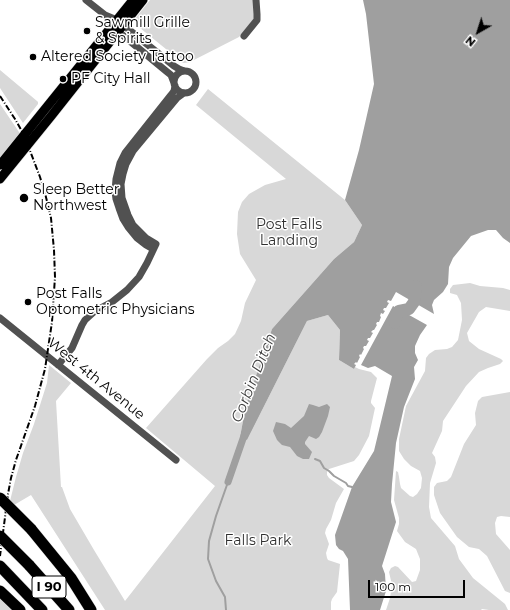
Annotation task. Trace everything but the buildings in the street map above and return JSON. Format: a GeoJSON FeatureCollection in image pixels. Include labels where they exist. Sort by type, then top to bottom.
{"type":"FeatureCollection","features":[{"type":"Feature","properties":{"kind":"highway"},"geometry":{"type":"LineString","coordinates":[[0,498],[31,529],[71,578],[91,610]]}},
{"type":"Feature","properties":{"kind":"highway","name":"I 90"},"geometry":{"type":"LineString","coordinates":[[0,536],[29,565],[69,610]]}},
{"type":"Feature","properties":{"kind":"highway","name":"I 90"},"geometry":{"type":"LineString","coordinates":[[0,566],[42,610]]}},
{"type":"Feature","properties":{"kind":"highway"},"geometry":{"type":"LineString","coordinates":[[0,591],[20,610]]}},
{"type":"Feature","properties":{"kind":"main road"},"geometry":{"type":"LineString","coordinates":[[1,177],[52,115],[117,26],[134,0]]}},
{"type":"Feature","properties":{"kind":"main road"},"geometry":{"type":"LineString","coordinates":[[0,165],[117,26],[143,0]]}},
{"type":"Feature","properties":{"kind":"street"},"geometry":{"type":"LineString","coordinates":[[86,0],[105,15],[169,73],[178,91],[184,93]]}},
{"type":"Feature","properties":{"kind":"street"},"geometry":{"type":"LineString","coordinates":[[244,36],[257,20],[258,14],[256,0]]}},
{"type":"Feature","properties":{"kind":"street"},"geometry":{"type":"LineString","coordinates":[[117,26],[179,70],[189,72],[196,79],[194,88],[177,98],[136,148],[126,164],[123,174],[121,184],[122,198],[128,215],[133,225],[154,246]]}},
{"type":"Feature","properties":{"kind":"street"},"geometry":{"type":"LineString","coordinates":[[154,246],[143,243],[125,223],[118,208],[116,199],[116,180],[120,163],[125,153],[174,91],[176,76],[184,71]]}},
{"type":"Feature","properties":{"kind":"street"},"geometry":{"type":"LineString","coordinates":[[58,365],[72,348],[82,325],[86,320],[95,312],[122,294],[139,277],[145,268],[154,246]]}},
{"type":"Feature","properties":{"kind":"street","name":"West 4th Avenue"},"geometry":{"type":"LineString","coordinates":[[0,318],[176,460]]}},
{"type":"Feature","properties":{"kind":"green space"},"geometry":{"type":"Polygon","coordinates":[[[150,0],[253,0],[255,16],[239,37],[190,62],[184,63],[179,61],[140,28],[142,26],[134,20],[150,0]]]}},
{"type":"Feature","properties":{"kind":"green space"},"geometry":{"type":"Polygon","coordinates":[[[0,70],[38,102],[23,123],[0,88],[0,70]]]}},
{"type":"Feature","properties":{"kind":"green space","name":"Falls Park"},"geometry":{"type":"Polygon","coordinates":[[[208,89],[345,200],[362,225],[354,242],[334,259],[272,329],[246,405],[240,437],[247,440],[307,321],[328,315],[340,330],[339,360],[354,369],[355,367],[371,372],[377,378],[371,401],[375,408],[369,436],[359,455],[354,461],[329,469],[327,472],[329,478],[344,489],[336,503],[325,533],[329,544],[326,553],[327,558],[328,560],[340,564],[337,592],[331,602],[331,610],[105,610],[31,495],[14,505],[10,501],[23,453],[47,383],[49,365],[71,383],[56,401],[61,487],[70,509],[125,601],[215,486],[146,428],[207,359],[235,334],[241,321],[245,303],[256,280],[240,254],[237,234],[238,212],[242,202],[249,194],[265,185],[286,179],[196,105],[208,89]]]}},
{"type":"Feature","properties":{"kind":"green space"},"geometry":{"type":"Polygon","coordinates":[[[0,104],[21,135],[0,159],[0,104]]]}},
{"type":"Feature","properties":{"kind":"green space"},"geometry":{"type":"Polygon","coordinates":[[[470,283],[480,286],[510,290],[510,311],[486,307],[479,312],[467,333],[469,341],[479,349],[503,361],[500,364],[479,372],[466,386],[443,421],[442,431],[432,453],[435,457],[436,463],[430,483],[429,507],[431,518],[455,546],[459,559],[473,578],[505,604],[508,610],[386,610],[392,585],[389,572],[391,568],[395,566],[398,567],[412,582],[416,581],[420,570],[420,559],[416,549],[405,542],[397,531],[399,518],[394,500],[396,471],[398,472],[401,488],[410,496],[413,497],[421,488],[422,478],[420,471],[411,466],[399,451],[399,439],[406,406],[425,371],[426,358],[429,354],[435,350],[452,347],[458,340],[462,320],[461,303],[457,295],[450,293],[450,289],[453,285],[470,283]]]}},
{"type":"Feature","properties":{"kind":"green space"},"geometry":{"type":"Polygon","coordinates":[[[510,392],[510,517],[497,517],[495,523],[496,534],[510,550],[510,593],[505,591],[487,556],[479,549],[469,547],[457,537],[440,513],[434,495],[434,487],[437,483],[447,481],[451,477],[464,444],[476,425],[475,413],[478,401],[482,397],[510,392]]]}},
{"type":"Feature","properties":{"kind":"green space"},"geometry":{"type":"Polygon","coordinates":[[[0,596],[15,610],[0,610],[0,596]]]}},
{"type":"Feature","properties":{"kind":"shaded area"},"geometry":{"type":"Polygon","coordinates":[[[363,0],[510,0],[510,243],[496,230],[488,230],[471,236],[453,258],[449,267],[448,284],[443,292],[434,300],[432,305],[434,314],[396,292],[391,301],[388,300],[387,302],[389,303],[386,308],[384,308],[383,310],[385,311],[383,314],[381,313],[379,322],[377,322],[374,330],[371,332],[373,333],[367,340],[369,341],[366,346],[364,346],[357,363],[356,362],[354,364],[356,365],[354,369],[339,360],[340,330],[328,315],[307,321],[247,440],[240,437],[246,405],[272,329],[334,259],[354,242],[362,225],[345,200],[359,150],[374,84],[363,0]]]}},
{"type":"Feature","properties":{"kind":"shaded area"},"geometry":{"type":"Polygon","coordinates":[[[393,306],[427,325],[415,346],[415,353],[418,360],[414,367],[415,379],[404,407],[396,443],[391,502],[396,522],[382,566],[385,574],[386,591],[380,610],[350,610],[348,559],[343,551],[336,545],[335,535],[352,487],[374,451],[392,376],[375,366],[368,368],[361,365],[393,306]]]}},
{"type":"Feature","properties":{"kind":"shaded area"},"geometry":{"type":"Polygon","coordinates":[[[309,404],[319,407],[327,404],[330,407],[328,416],[319,437],[316,439],[309,436],[305,442],[312,452],[309,459],[303,459],[297,456],[290,447],[282,445],[277,440],[273,431],[276,422],[285,424],[291,428],[304,416],[309,404]]]}},
{"type":"Feature","properties":{"kind":"waterway"},"geometry":{"type":"LineString","coordinates":[[395,323],[395,319],[399,311],[409,309],[414,302],[416,286]]}},
{"type":"Feature","properties":{"kind":"waterway","name":"Corbin Ditch"},"geometry":{"type":"LineString","coordinates":[[228,482],[246,430]]}},
{"type":"Feature","properties":{"kind":"waterway"},"geometry":{"type":"LineString","coordinates":[[315,459],[320,461],[324,468],[334,476],[346,483],[348,486],[352,487]]}},
{"type":"Feature","properties":{"kind":"waterway","name":"Corbin Ditch"},"geometry":{"type":"LineString","coordinates":[[226,610],[225,597],[216,581],[208,559],[209,541],[228,482]]}},
{"type":"Feature","properties":{"kind":"railway"},"geometry":{"type":"LineString","coordinates":[[0,96],[24,135],[45,193],[51,218],[55,277],[52,322],[45,369],[35,406],[11,478],[0,556]]}},
{"type":"Feature","properties":{"kind":"place","name":"Sawmill Grille & Spirits"},"geometry":{"type":"Point","coordinates":[87,31]}},
{"type":"Feature","properties":{"kind":"place","name":"Altered Society Tattoo"},"geometry":{"type":"Point","coordinates":[33,57]}},
{"type":"Feature","properties":{"kind":"place","name":"PF City Hall"},"geometry":{"type":"Point","coordinates":[63,79]}},
{"type":"Feature","properties":{"kind":"place","name":"Sleep Better Northwest"},"geometry":{"type":"Point","coordinates":[24,198]}},
{"type":"Feature","properties":{"kind":"place","name":"Post Falls Optometric Physicians"},"geometry":{"type":"Point","coordinates":[28,302]}},
{"type":"Feature","properties":{"kind":"park label","name":"Post Falls Landing"},"geometry":{"type":"Point","coordinates":[289,234]}}]}
